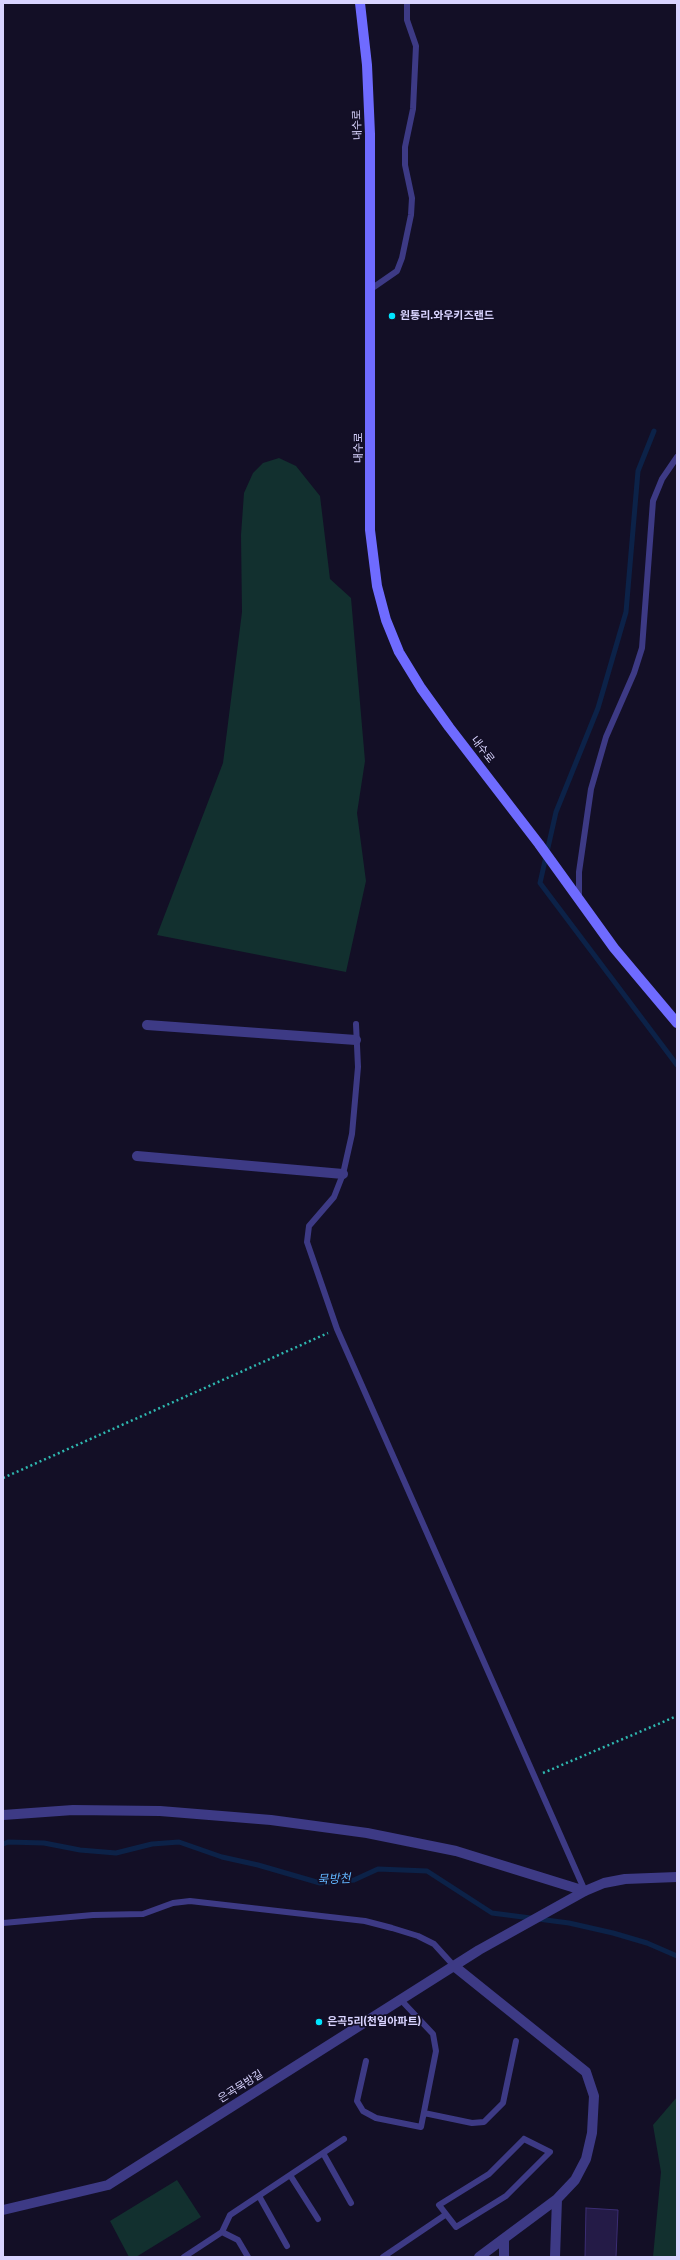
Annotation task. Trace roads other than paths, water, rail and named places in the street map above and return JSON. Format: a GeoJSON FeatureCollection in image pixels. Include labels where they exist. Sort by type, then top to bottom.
{"type":"FeatureCollection","features":[{"type":"Feature","properties":{"kind":"street","name":"내수로"},"geometry":{"type":"LineString","coordinates":[[360,3],[367,65],[370,134],[372,290],[370,530],[377,586],[386,620],[399,652],[421,688],[539,844],[579,900]]}},
{"type":"Feature","properties":{"kind":"street"},"geometry":{"type":"LineString","coordinates":[[579,900],[614,948],[677,1023]]}},
{"type":"Feature","properties":{"kind":"street"},"geometry":{"type":"LineString","coordinates":[[148,1025],[356,1040]]}},
{"type":"Feature","properties":{"kind":"street"},"geometry":{"type":"LineString","coordinates":[[137,1156],[343,1174]]}},
{"type":"Feature","properties":{"kind":"street"},"geometry":{"type":"LineString","coordinates":[[3,1815],[73,1810],[160,1811],[271,1820],[367,1833],[456,1851],[585,1891],[625,1879],[677,1877]]}},
{"type":"Feature","properties":{"kind":"street","name":"은곡묵방길"},"geometry":{"type":"LineString","coordinates":[[3,2210],[108,2185],[479,1950],[568,1899],[585,1891]]}},
{"type":"Feature","properties":{"kind":"street"},"geometry":{"type":"LineString","coordinates":[[454,1966],[586,2072],[594,2096],[592,2134],[586,2159],[575,2180],[557,2199],[479,2257]]}},
{"type":"Feature","properties":{"kind":"street"},"geometry":{"type":"LineString","coordinates":[[555,2257],[557,2199]]}},
{"type":"Feature","properties":{"kind":"street"},"geometry":{"type":"LineString","coordinates":[[504,2239],[504,2257]]}},
{"type":"Feature","properties":{"kind":"lane"},"geometry":{"type":"LineString","coordinates":[[372,290],[397,271],[402,258],[411,215],[412,198],[406,164],[405,147],[413,109],[416,46],[407,20],[407,3]]}},
{"type":"Feature","properties":{"kind":"lane"},"geometry":{"type":"LineString","coordinates":[[579,900],[579,872],[590,789],[606,737],[634,673],[642,648],[654,500],[662,479],[677,457]]}},
{"type":"Feature","properties":{"kind":"lane"},"geometry":{"type":"LineString","coordinates":[[356,1024],[358,1067],[352,1134],[343,1174],[334,1197],[309,1226],[307,1242],[337,1329],[585,1891]]}},
{"type":"Feature","properties":{"kind":"lane"},"geometry":{"type":"LineString","coordinates":[[3,1923],[93,1915],[143,1914],[173,1903],[190,1901],[365,1921],[418,1936],[434,1944],[454,1966]]}},
{"type":"Feature","properties":{"kind":"lane"},"geometry":{"type":"LineString","coordinates":[[366,2061],[357,2101],[363,2111],[376,2118],[421,2127],[436,2050],[433,2034],[401,2000]]}},
{"type":"Feature","properties":{"kind":"lane"},"geometry":{"type":"LineString","coordinates":[[424,2113],[472,2123],[484,2122],[503,2103],[516,2041]]}},
{"type":"Feature","properties":{"kind":"lane"},"geometry":{"type":"LineString","coordinates":[[184,2257],[222,2232],[230,2215],[344,2139]]}},
{"type":"Feature","properties":{"kind":"lane"},"geometry":{"type":"LineString","coordinates":[[524,2139],[550,2152],[506,2196],[456,2227],[445,2215],[439,2205],[489,2174],[524,2139]]}},
{"type":"Feature","properties":{"kind":"lane"},"geometry":{"type":"LineString","coordinates":[[323,2153],[351,2203]]}},
{"type":"Feature","properties":{"kind":"lane"},"geometry":{"type":"LineString","coordinates":[[290,2175],[318,2219]]}},
{"type":"Feature","properties":{"kind":"lane"},"geometry":{"type":"LineString","coordinates":[[259,2196],[287,2246]]}},
{"type":"Feature","properties":{"kind":"lane"},"geometry":{"type":"LineString","coordinates":[[383,2257],[445,2215]]}},
{"type":"Feature","properties":{"kind":"lane"},"geometry":{"type":"LineString","coordinates":[[222,2232],[238,2240],[248,2257]]}},
{"type":"Feature","properties":{"kind":"waterway"},"geometry":{"type":"LineString","coordinates":[[654,431],[638,471],[626,612],[598,708],[556,812],[540,883],[677,1065]]}},
{"type":"Feature","properties":{"kind":"waterway","name":"묵방천"},"geometry":{"type":"LineString","coordinates":[[3,1844],[8,1842],[44,1843],[80,1850],[116,1853],[152,1844],[179,1842],[222,1857],[258,1865],[320,1883],[354,1880],[378,1869],[427,1871],[492,1913],[569,1923],[613,1933],[647,1943],[677,1956]]}},
{"type":"Feature","properties":{"kind":"place","name":"원통리.와우키즈랜드"},"geometry":{"type":"Point","coordinates":[392,316]}},
{"type":"Feature","properties":{"kind":"place","name":"은곡5리(천일아파트)"},"geometry":{"type":"Point","coordinates":[319,2022]}}]}
